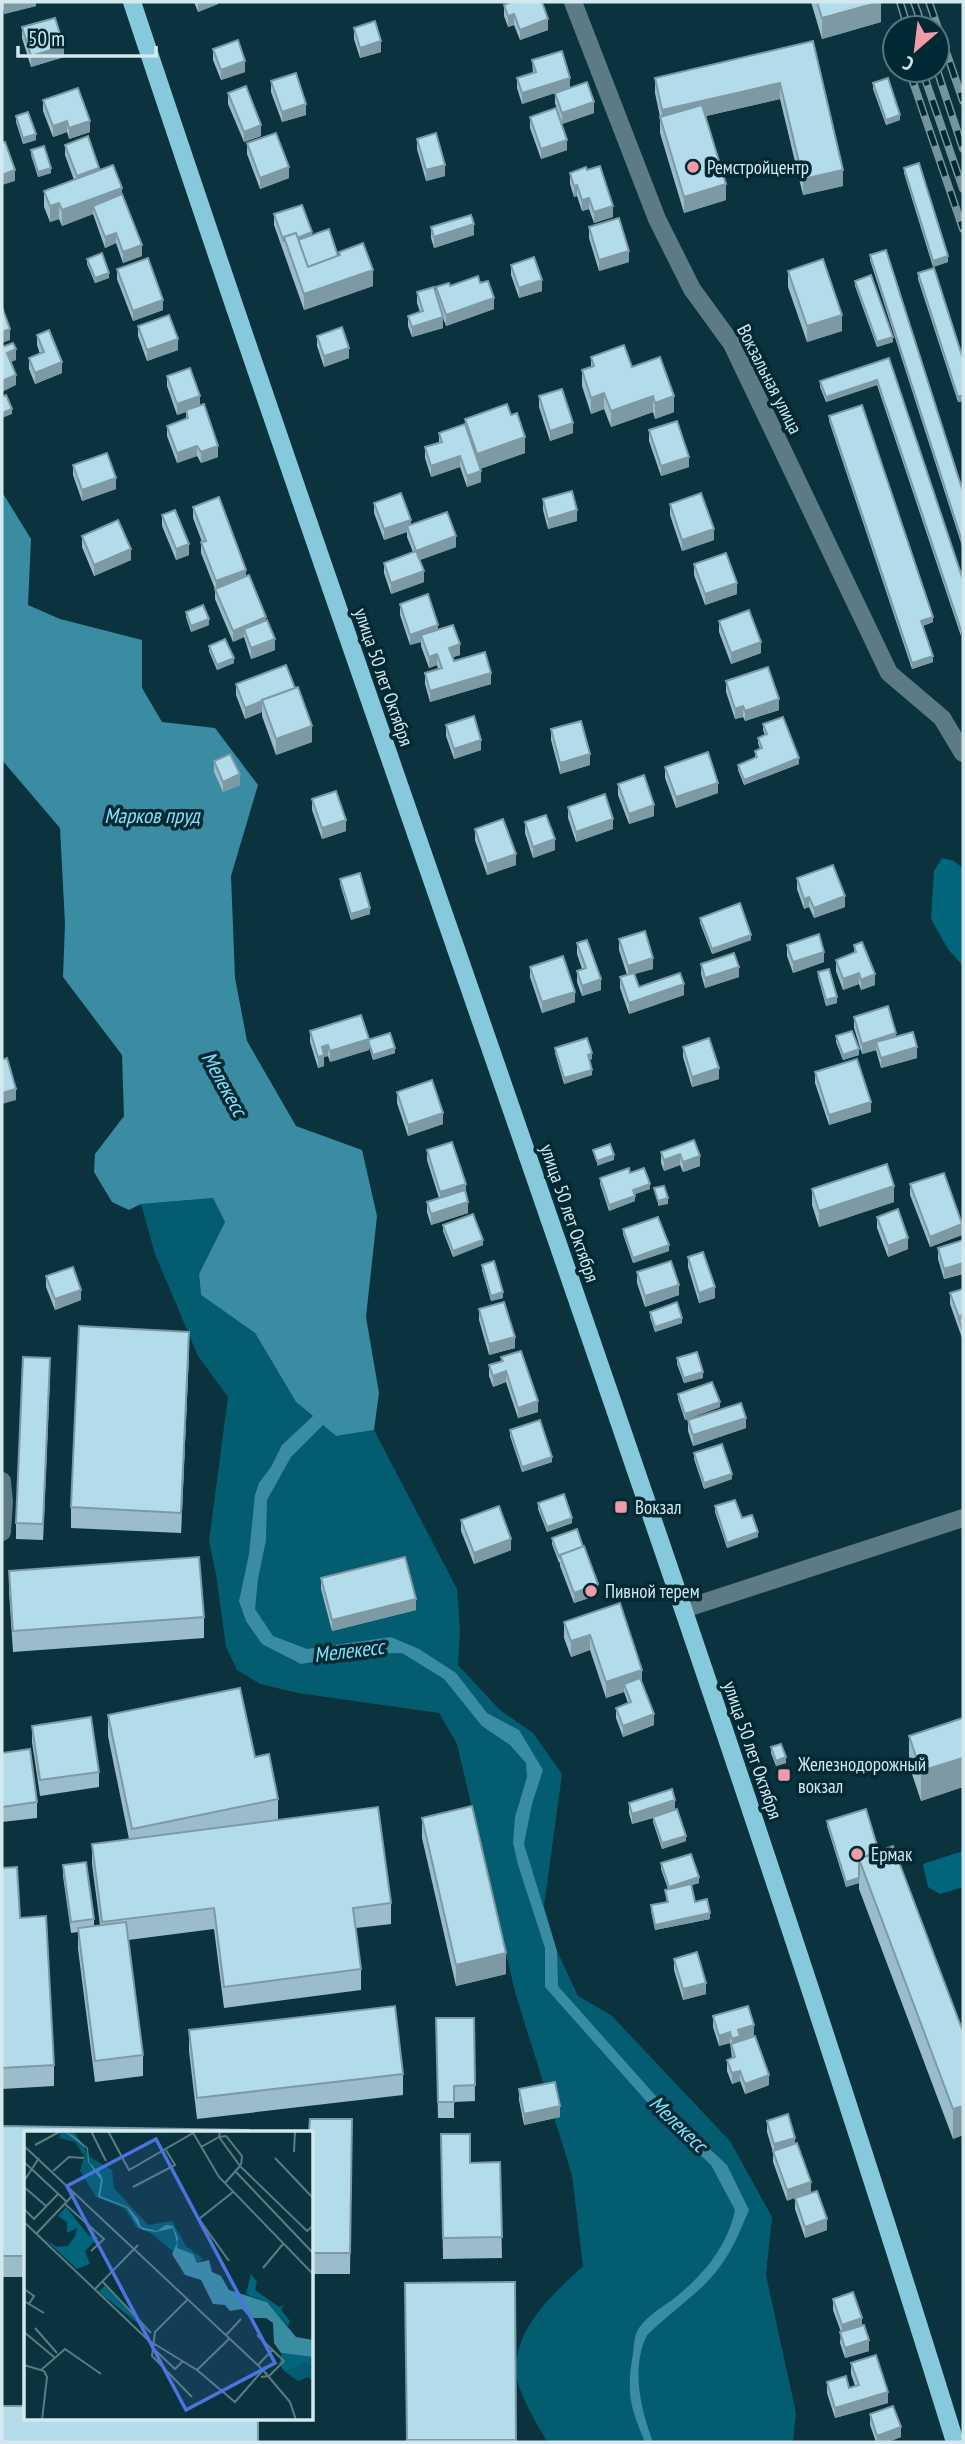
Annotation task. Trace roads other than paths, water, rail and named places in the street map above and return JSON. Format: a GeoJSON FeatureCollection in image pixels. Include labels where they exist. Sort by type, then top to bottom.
{"type":"FeatureCollection","features":[{"type":"Feature","properties":{"kind":"main road","name":"улица 50 лет Октября"},"geometry":{"type":"LineString","coordinates":[[132,2],[285,456],[684,1609],[799,1952],[955,2442]]}},
{"type":"Feature","properties":{"kind":"street","name":"Вокзальная улица"},"geometry":{"type":"LineString","coordinates":[[573,2],[657,219],[692,289],[732,344],[889,673],[942,718],[963,753]]}},
{"type":"Feature","properties":{"kind":"street"},"geometry":{"type":"LineString","coordinates":[[2,1480],[2,1532]]}},
{"type":"Feature","properties":{"kind":"street"},"geometry":{"type":"LineString","coordinates":[[684,1609],[963,1518]]}},
{"type":"Feature","properties":{"kind":"water","name":"Марков пруд"},"geometry":{"type":"Polygon","coordinates":[[[2,492],[31,539],[28,605],[60,619],[142,640],[142,688],[162,722],[215,728],[258,785],[231,876],[235,978],[247,1041],[296,1126],[362,1150],[377,1216],[366,1317],[379,1393],[374,1430],[336,1436],[323,1425],[291,1457],[267,1500],[266,1540],[255,1609],[273,1636],[307,1649],[391,1637],[419,1649],[456,1673],[487,1713],[519,1730],[543,1770],[532,1804],[524,1844],[557,1951],[558,1986],[671,2113],[727,2165],[749,2210],[735,2242],[718,2269],[702,2287],[646,2337],[638,2377],[645,2417],[653,2442],[645,2442],[631,2399],[630,2379],[636,2334],[647,2319],[676,2297],[705,2269],[726,2236],[735,2210],[711,2165],[663,2120],[545,1987],[545,1948],[513,1843],[515,1817],[527,1777],[526,1763],[510,1745],[482,1726],[444,1679],[402,1653],[358,1654],[301,1664],[262,1644],[246,1621],[239,1601],[249,1554],[255,1495],[259,1483],[282,1445],[313,1416],[296,1402],[255,1333],[201,1295],[199,1274],[225,1222],[213,1198],[141,1204],[129,1210],[112,1202],[94,1172],[95,1154],[124,1116],[122,1055],[63,977],[65,924],[60,828],[2,760],[2,492]]]}},
{"type":"Feature","properties":{"kind":"railway"},"geometry":{"type":"LineString","coordinates":[[900,2],[904,14]]}},
{"type":"Feature","properties":{"kind":"railway"},"geometry":{"type":"LineString","coordinates":[[914,2],[918,14]]}},
{"type":"Feature","properties":{"kind":"railway"},"geometry":{"type":"LineString","coordinates":[[929,2],[963,101]]}},
{"type":"Feature","properties":{"kind":"railway"},"geometry":{"type":"LineString","coordinates":[[914,84],[963,229]]}},
{"type":"Feature","properties":{"kind":"railway"},"geometry":{"type":"LineString","coordinates":[[927,84],[963,189]]}},
{"type":"Feature","properties":{"kind":"railway"},"geometry":{"type":"LineString","coordinates":[[942,84],[963,149]]}},
{"type":"Feature","properties":{"kind":"place","name":"Ремстройцентр"},"geometry":{"type":"Point","coordinates":[693,167]}},
{"type":"Feature","properties":{"kind":"place","name":"Вокзал"},"geometry":{"type":"Point","coordinates":[621,1507]}},
{"type":"Feature","properties":{"kind":"place","name":"Пивной терем"},"geometry":{"type":"Point","coordinates":[591,1591]}},
{"type":"Feature","properties":{"kind":"place","name":"Железнодорожный вокзал"},"geometry":{"type":"Point","coordinates":[784,1775]}},
{"type":"Feature","properties":{"kind":"place","name":"Ермак"},"geometry":{"type":"Point","coordinates":[857,1854]}},
{"type":"Feature","properties":{"kind":"water label","name":"Мелекесс"},"geometry":{"type":"Point","coordinates":[224,1084]}},
{"type":"Feature","properties":{"kind":"water label","name":"Мелекесс"},"geometry":{"type":"Point","coordinates":[349,1651]}},
{"type":"Feature","properties":{"kind":"water label","name":"Мелекесс"},"geometry":{"type":"Point","coordinates":[678,2124]}}]}
